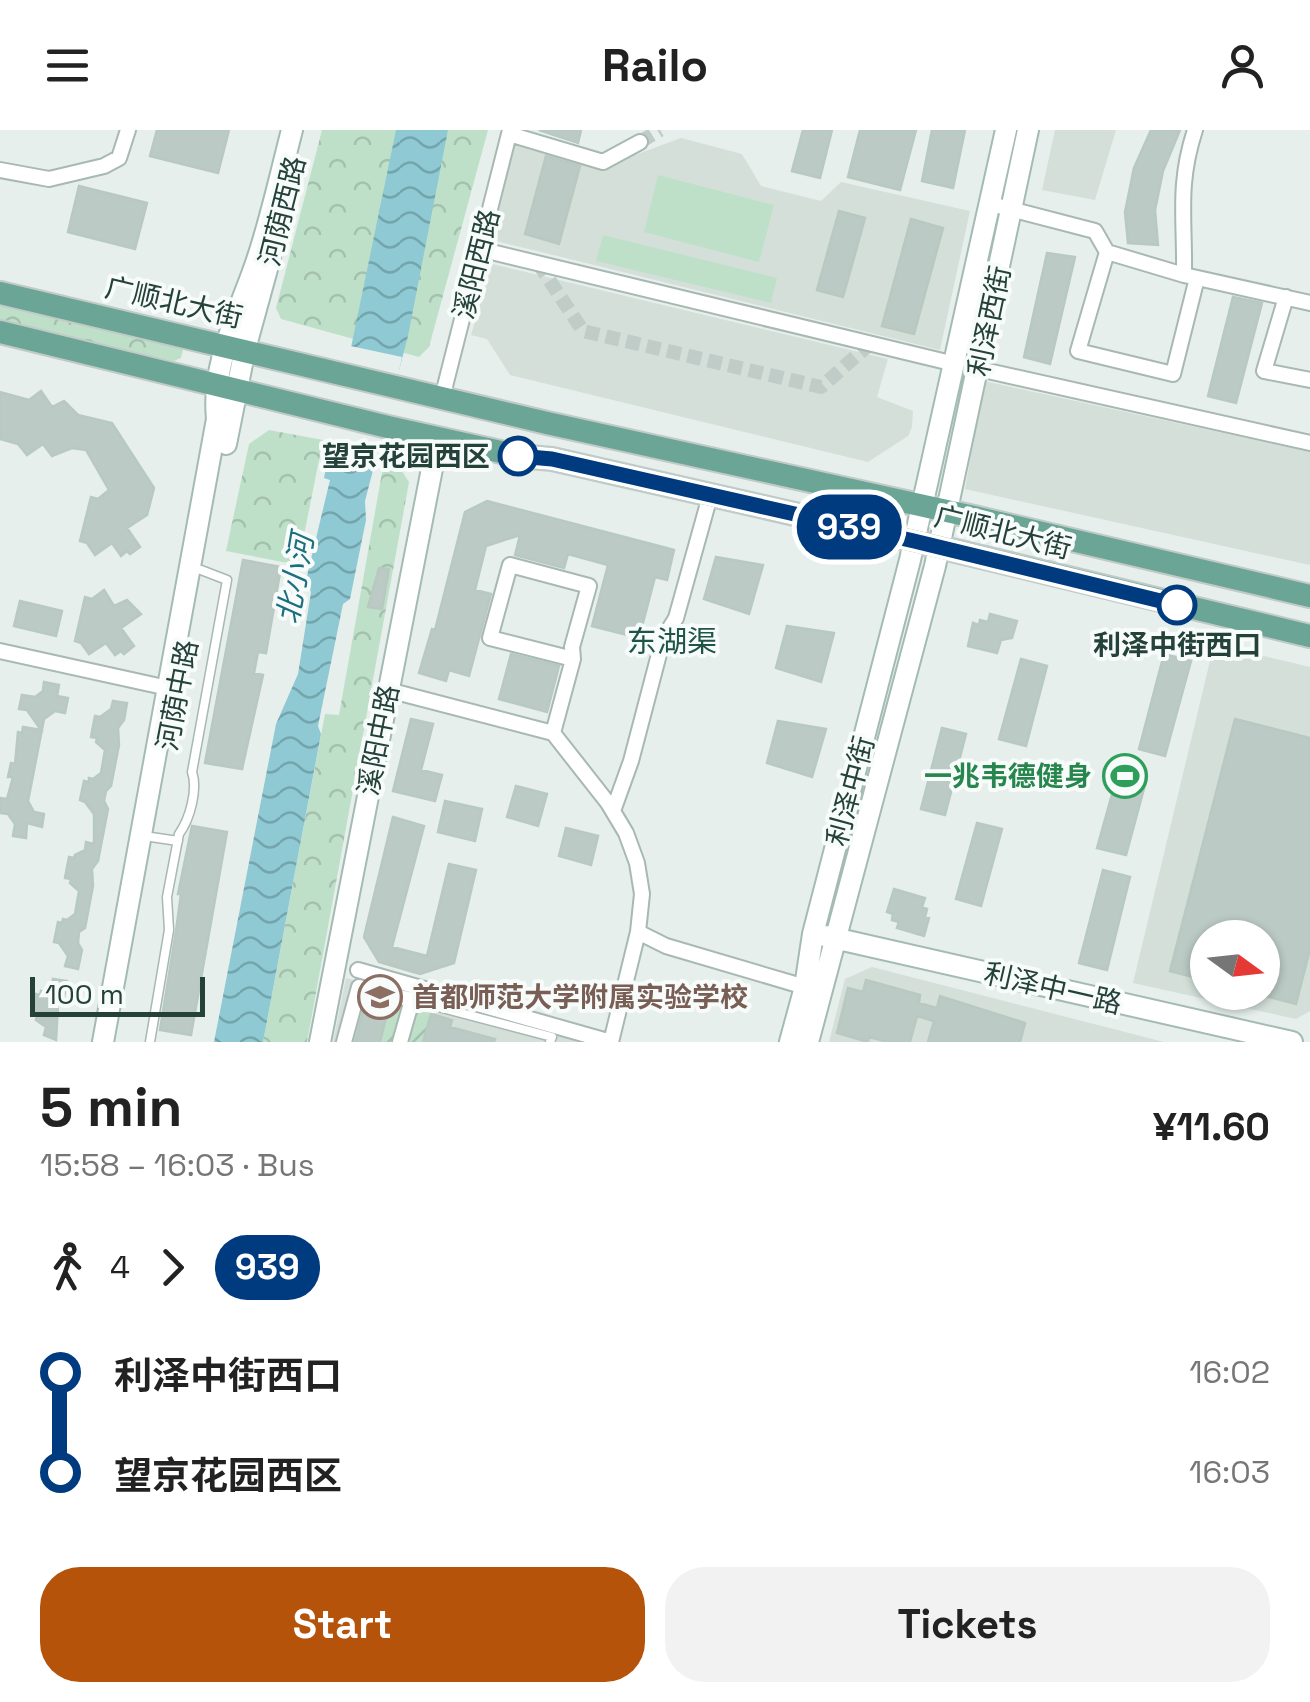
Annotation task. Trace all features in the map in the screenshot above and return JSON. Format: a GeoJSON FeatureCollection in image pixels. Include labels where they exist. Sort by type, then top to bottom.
{"type":"FeatureCollection","features":[{"type":"Feature","properties":{"kind":"main road","name":"广顺北大街"},"geometry":{"type":"LineString","coordinates":[[0,293],[1310,596]]}},
{"type":"Feature","properties":{"kind":"main road"},"geometry":{"type":"LineString","coordinates":[[0,332],[227,385],[302,407]]}},
{"type":"Feature","properties":{"kind":"main road"},"geometry":{"type":"LineString","coordinates":[[302,407],[284,397],[282,382],[294,370],[322,369]]}},
{"type":"Feature","properties":{"kind":"main road","name":"广顺北大街"},"geometry":{"type":"LineString","coordinates":[[302,407],[914,541],[1310,636]]}},
{"type":"Feature","properties":{"kind":"street"},"geometry":{"type":"LineString","coordinates":[[0,170],[49,179],[104,166],[119,158],[128,130]]}},
{"type":"Feature","properties":{"kind":"street","name":"河荫西路"},"geometry":{"type":"LineString","coordinates":[[235,347],[292,130]]}},
{"type":"Feature","properties":{"kind":"street","name":"河荫西路"},"geometry":{"type":"LineString","coordinates":[[235,347],[302,130]]}},
{"type":"Feature","properties":{"kind":"street","name":"利泽西街"},"geometry":{"type":"LineString","coordinates":[[940,547],[979,369],[1001,206],[1006,130]]}},
{"type":"Feature","properties":{"kind":"street","name":"利泽西街"},"geometry":{"type":"LineString","coordinates":[[914,541],[955,364],[1001,206],[1028,130]]}},
{"type":"Feature","properties":{"kind":"street"},"geometry":{"type":"LineString","coordinates":[[1107,252],[1078,351],[1173,374],[1190,276],[1180,212],[1182,180],[1195,130]]}},
{"type":"Feature","properties":{"kind":"street"},"geometry":{"type":"LineString","coordinates":[[510,132],[603,162],[640,142]]}},
{"type":"Feature","properties":{"kind":"street","name":"溪阳西路"},"geometry":{"type":"LineString","coordinates":[[442,398],[510,132]]}},
{"type":"Feature","properties":{"kind":"street"},"geometry":{"type":"LineString","coordinates":[[1001,206],[1095,232],[1107,252],[1190,276],[1310,303]]}},
{"type":"Feature","properties":{"kind":"street"},"geometry":{"type":"LineString","coordinates":[[479,249],[955,364]]}},
{"type":"Feature","properties":{"kind":"street"},"geometry":{"type":"LineString","coordinates":[[1286,297],[1264,372],[1310,380]]}},
{"type":"Feature","properties":{"kind":"street","name":"河荫中路"},"geometry":{"type":"LineString","coordinates":[[116,1042],[201,570],[235,347]]}},
{"type":"Feature","properties":{"kind":"street"},"geometry":{"type":"LineString","coordinates":[[979,369],[1310,443]]}},
{"type":"Feature","properties":{"kind":"street","name":"河荫中路"},"geometry":{"type":"LineString","coordinates":[[103,1042],[217,418],[215,398],[227,385]]}},
{"type":"Feature","properties":{"kind":"street","name":"溪阳中路"},"geometry":{"type":"LineString","coordinates":[[320,1042],[438,438]]}},
{"type":"Feature","properties":{"kind":"street"},"geometry":{"type":"LineString","coordinates":[[613,811],[631,761],[663,639],[676,618],[710,496]]}},
{"type":"Feature","properties":{"kind":"street","name":"利泽中街"},"geometry":{"type":"LineString","coordinates":[[790,1042],[805,987],[813,934],[914,541]]}},
{"type":"Feature","properties":{"kind":"street","name":"利泽中街"},"geometry":{"type":"LineString","coordinates":[[808,1042],[940,547]]}},
{"type":"Feature","properties":{"kind":"street"},"geometry":{"type":"LineString","coordinates":[[553,733],[573,659],[572,647],[589,586],[510,565],[490,638],[573,659]]}},
{"type":"Feature","properties":{"kind":"street"},"geometry":{"type":"LineString","coordinates":[[0,651],[168,688]]}},
{"type":"Feature","properties":{"kind":"street"},"geometry":{"type":"LineString","coordinates":[[358,970],[611,1042],[638,932],[642,894],[638,863],[626,833],[589,775],[553,733],[388,690]]}},
{"type":"Feature","properties":{"kind":"street"},"geometry":{"type":"LineString","coordinates":[[638,932],[666,946],[805,987]]}},
{"type":"Feature","properties":{"kind":"street","name":"利泽中一路"},"geometry":{"type":"LineString","coordinates":[[813,934],[1292,1042]]}},
{"type":"Feature","properties":{"kind":"street"},"geometry":{"type":"LineString","coordinates":[[344,1042],[359,987],[412,1000],[400,1042]]}},
{"type":"Feature","properties":{"kind":"lane"},"geometry":{"type":"LineString","coordinates":[[150,1042],[169,930],[168,897],[178,841],[196,782],[192,772],[227,580],[201,570]]}},
{"type":"Feature","properties":{"kind":"lane"},"geometry":{"type":"LineString","coordinates":[[151,837],[178,841]]}},
{"type":"Feature","properties":{"kind":"lane"},"geometry":{"type":"LineString","coordinates":[[412,1000],[552,1037],[550,1042]]}},
{"type":"Feature","properties":{"kind":"shaded area"},"geometry":{"type":"Polygon","coordinates":[[[1055,130],[1116,130],[1095,200],[1042,190],[1055,130]]]}},
{"type":"Feature","properties":{"kind":"shaded area"},"geometry":{"type":"Polygon","coordinates":[[[681,138],[742,154],[761,186],[821,201],[841,182],[970,211],[940,350],[492,240],[514,142],[600,168],[681,138]]]}},
{"type":"Feature","properties":{"kind":"shaded area"},"geometry":{"type":"Polygon","coordinates":[[[492,264],[888,359],[877,397],[913,411],[912,427],[908,436],[868,462],[510,375],[487,339],[471,335],[492,264]]]}},
{"type":"Feature","properties":{"kind":"shaded area"},"geometry":{"type":"Polygon","coordinates":[[[984,381],[1310,452],[1310,565],[965,489],[984,381]]]}},
{"type":"Feature","properties":{"kind":"shaded area"},"geometry":{"type":"Polygon","coordinates":[[[1214,644],[1310,667],[1310,1011],[1296,1019],[1255,1010],[1280,1010],[1280,920],[1190,920],[1190,996],[1133,983],[1214,644]]]}},
{"type":"Feature","properties":{"kind":"shaded area"},"geometry":{"type":"Polygon","coordinates":[[[872,967],[1164,1042],[829,1042],[845,979],[872,967]]]}},
{"type":"Feature","properties":{"kind":"shaded area","name":"首都师范大学附属实验学校"},"geometry":{"type":"Polygon","coordinates":[[[346,978],[588,1042],[333,1042],[346,978]]]}},
{"type":"Feature","properties":{"kind":"green space"},"geometry":{"type":"Polygon","coordinates":[[[322,130],[488,130],[429,347],[419,357],[281,319],[276,308],[322,130]]]}},
{"type":"Feature","properties":{"kind":"green space"},"geometry":{"type":"Polygon","coordinates":[[[658,175],[774,205],[759,262],[644,232],[658,175]]]}},
{"type":"Feature","properties":{"kind":"green space"},"geometry":{"type":"Polygon","coordinates":[[[603,235],[777,278],[771,303],[596,261],[603,235]]]}},
{"type":"Feature","properties":{"kind":"green space"},"geometry":{"type":"Polygon","coordinates":[[[0,302],[178,344],[183,350],[181,358],[174,361],[0,321],[0,302]]]}},
{"type":"Feature","properties":{"kind":"green space"},"geometry":{"type":"Polygon","coordinates":[[[269,430],[323,440],[298,565],[226,551],[249,444],[269,430]]]}},
{"type":"Feature","properties":{"kind":"green space"},"geometry":{"type":"Polygon","coordinates":[[[385,456],[394,459],[409,482],[307,1042],[263,1042],[325,714],[339,715],[385,456]]]}},
{"type":"Feature","properties":{"kind":"green space"},"geometry":{"type":"Polygon","coordinates":[[[390,1003],[431,1014],[423,1042],[380,1042],[390,1003]]]}},
{"type":"Feature","properties":{"kind":"water","name":"北小河"},"geometry":{"type":"Polygon","coordinates":[[[396,130],[448,130],[408,336],[365,501],[366,520],[350,599],[343,604],[263,1042],[214,1042],[276,724],[298,674],[311,592],[306,580],[330,480],[324,478],[396,130]]]}},
{"type":"Feature","properties":{"kind":"pier"},"geometry":{"type":"Polygon","coordinates":[[[346,345],[402,357],[382,453],[327,441],[346,345]]]}},
{"type":"Feature","properties":{"kind":"building"},"geometry":{"type":"Polygon","coordinates":[[[157,130],[229,130],[218,173],[150,156],[157,130]]]}},
{"type":"Feature","properties":{"kind":"building"},"geometry":{"type":"Polygon","coordinates":[[[539,130],[581,130],[578,143],[539,130]]]}},
{"type":"Feature","properties":{"kind":"building"},"geometry":{"type":"Polygon","coordinates":[[[803,130],[832,130],[820,178],[792,171],[803,130]]]}},
{"type":"Feature","properties":{"kind":"building"},"geometry":{"type":"Polygon","coordinates":[[[860,130],[916,130],[900,190],[848,177],[860,130]]]}},
{"type":"Feature","properties":{"kind":"building"},"geometry":{"type":"Polygon","coordinates":[[[932,130],[965,130],[953,188],[922,181],[932,130]]]}},
{"type":"Feature","properties":{"kind":"building"},"geometry":{"type":"Polygon","coordinates":[[[1151,130],[1180,130],[1163,171],[1155,210],[1158,245],[1128,243],[1125,212],[1134,168],[1151,130]]]}},
{"type":"Feature","properties":{"kind":"building"},"geometry":{"type":"Polygon","coordinates":[[[546,156],[580,166],[559,244],[525,234],[546,156]]]}},
{"type":"Feature","properties":{"kind":"building"},"geometry":{"type":"Polygon","coordinates":[[[79,186],[147,203],[135,249],[68,232],[79,186]]]}},
{"type":"Feature","properties":{"kind":"building"},"geometry":{"type":"Polygon","coordinates":[[[839,211],[865,218],[843,297],[817,290],[839,211]]]}},
{"type":"Feature","properties":{"kind":"building"},"geometry":{"type":"Polygon","coordinates":[[[911,219],[943,228],[914,334],[882,326],[911,219]]]}},
{"type":"Feature","properties":{"kind":"building"},"geometry":{"type":"Polygon","coordinates":[[[1047,253],[1075,257],[1050,364],[1024,357],[1047,253]]]}},
{"type":"Feature","properties":{"kind":"building"},"geometry":{"type":"Polygon","coordinates":[[[1233,297],[1262,303],[1236,403],[1208,396],[1233,297]]]}},
{"type":"Feature","properties":{"kind":"building"},"geometry":{"type":"Polygon","coordinates":[[[41,391],[52,407],[64,401],[78,415],[112,423],[154,488],[147,515],[127,528],[140,547],[130,554],[127,551],[121,556],[112,543],[95,555],[87,543],[80,541],[91,497],[98,499],[109,490],[86,450],[72,448],[52,456],[43,444],[27,455],[18,444],[0,439],[0,392],[29,400],[41,391]]]}},
{"type":"Feature","properties":{"kind":"building"},"geometry":{"type":"Polygon","coordinates":[[[487,501],[674,550],[667,580],[655,577],[639,638],[592,626],[608,565],[568,554],[564,568],[515,555],[520,535],[486,546],[475,590],[491,594],[469,676],[449,670],[446,681],[419,673],[432,629],[435,630],[465,512],[487,501]]]}},
{"type":"Feature","properties":{"kind":"building"},"geometry":{"type":"Polygon","coordinates":[[[716,557],[763,565],[749,614],[704,599],[716,557]]]}},
{"type":"Feature","properties":{"kind":"building"},"geometry":{"type":"Polygon","coordinates":[[[243,560],[281,567],[266,653],[258,652],[254,673],[263,675],[242,769],[205,763],[243,560]]]}},
{"type":"Feature","properties":{"kind":"building"},"geometry":{"type":"Polygon","coordinates":[[[379,568],[389,569],[382,609],[368,607],[379,568]]]}},
{"type":"Feature","properties":{"kind":"building"},"geometry":{"type":"Polygon","coordinates":[[[104,590],[114,606],[127,600],[141,614],[121,628],[134,646],[124,654],[121,651],[115,655],[106,643],[89,654],[75,641],[85,597],[92,599],[104,590]]]}},
{"type":"Feature","properties":{"kind":"building"},"geometry":{"type":"Polygon","coordinates":[[[20,601],[62,611],[56,636],[14,626],[20,601]]]}},
{"type":"Feature","properties":{"kind":"building"},"geometry":{"type":"Polygon","coordinates":[[[990,614],[1017,621],[1012,638],[1001,640],[997,653],[968,646],[973,623],[988,622],[990,614]]]}},
{"type":"Feature","properties":{"kind":"building"},"geometry":{"type":"Polygon","coordinates":[[[787,626],[834,633],[821,682],[776,668],[787,626]]]}},
{"type":"Feature","properties":{"kind":"building"},"geometry":{"type":"Polygon","coordinates":[[[511,654],[559,666],[547,712],[499,699],[511,654]]]}},
{"type":"Feature","properties":{"kind":"building"},"geometry":{"type":"Polygon","coordinates":[[[1164,654],[1191,661],[1165,756],[1139,749],[1164,654]]]}},
{"type":"Feature","properties":{"kind":"building"},"geometry":{"type":"Polygon","coordinates":[[[1021,659],[1047,666],[1026,746],[999,739],[1021,659]]]}},
{"type":"Feature","properties":{"kind":"building"},"geometry":{"type":"Polygon","coordinates":[[[44,682],[59,685],[57,696],[68,698],[65,713],[55,711],[44,719],[28,801],[34,812],[44,814],[42,827],[27,823],[26,838],[13,836],[15,824],[8,814],[0,813],[0,798],[7,799],[13,777],[8,777],[11,763],[15,764],[18,732],[22,733],[23,727],[41,730],[27,710],[19,709],[22,695],[35,697],[43,691],[44,682]]]}},
{"type":"Feature","properties":{"kind":"building"},"geometry":{"type":"Polygon","coordinates":[[[113,701],[127,703],[118,728],[119,745],[111,786],[104,801],[108,809],[98,861],[92,869],[85,928],[79,932],[82,950],[78,969],[65,966],[68,956],[54,942],[58,922],[75,914],[79,891],[70,883],[71,879],[65,878],[69,857],[85,850],[86,842],[94,844],[94,814],[80,800],[84,781],[89,782],[89,778],[101,773],[105,750],[96,742],[97,738],[91,737],[95,716],[111,709],[113,701]]]}},
{"type":"Feature","properties":{"kind":"building"},"geometry":{"type":"Polygon","coordinates":[[[411,719],[433,724],[421,770],[442,775],[435,801],[393,791],[411,719]]]}},
{"type":"Feature","properties":{"kind":"building"},"geometry":{"type":"Polygon","coordinates":[[[1235,719],[1310,738],[1310,949],[1296,1004],[1280,1000],[1280,920],[1190,920],[1190,976],[1170,971],[1235,719]]]}},
{"type":"Feature","properties":{"kind":"building"},"geometry":{"type":"Polygon","coordinates":[[[778,721],[826,729],[812,777],[767,763],[778,721]]]}},
{"type":"Feature","properties":{"kind":"building"},"geometry":{"type":"Polygon","coordinates":[[[942,728],[966,734],[945,815],[921,809],[942,728]]]}},
{"type":"Feature","properties":{"kind":"building"},"geometry":{"type":"Polygon","coordinates":[[[1118,773],[1146,781],[1126,855],[1097,848],[1118,773]]]}},
{"type":"Feature","properties":{"kind":"building"},"geometry":{"type":"Polygon","coordinates":[[[516,786],[547,794],[538,826],[507,817],[516,786]]]}},
{"type":"Feature","properties":{"kind":"building"},"geometry":{"type":"Polygon","coordinates":[[[445,801],[482,809],[475,841],[438,832],[445,801]]]}},
{"type":"Feature","properties":{"kind":"building"},"geometry":{"type":"Polygon","coordinates":[[[393,817],[424,826],[392,947],[427,956],[449,864],[476,870],[454,963],[420,974],[379,962],[364,937],[393,817]]]}},
{"type":"Feature","properties":{"kind":"building"},"geometry":{"type":"Polygon","coordinates":[[[977,823],[1002,829],[981,906],[956,899],[977,823]]]}},
{"type":"Feature","properties":{"kind":"building"},"geometry":{"type":"Polygon","coordinates":[[[192,826],[227,832],[191,1035],[160,1030],[178,894],[192,826]]]}},
{"type":"Feature","properties":{"kind":"building"},"geometry":{"type":"Polygon","coordinates":[[[566,828],[598,836],[591,865],[559,856],[566,828]]]}},
{"type":"Feature","properties":{"kind":"building"},"geometry":{"type":"Polygon","coordinates":[[[1103,870],[1130,877],[1107,970],[1079,963],[1103,870]]]}},
{"type":"Feature","properties":{"kind":"building"},"geometry":{"type":"Polygon","coordinates":[[[894,889],[925,898],[922,907],[927,909],[925,917],[929,918],[924,936],[897,928],[899,922],[887,912],[894,889]]]}},
{"type":"Feature","properties":{"kind":"building"},"geometry":{"type":"Polygon","coordinates":[[[53,979],[67,981],[58,1005],[56,1040],[44,1035],[46,1027],[31,1014],[36,994],[52,987],[53,979]]]}},
{"type":"Feature","properties":{"kind":"building"},"geometry":{"type":"Polygon","coordinates":[[[866,980],[920,995],[919,1003],[937,1008],[940,996],[1025,1023],[1020,1042],[928,1042],[934,1021],[917,1016],[910,1042],[869,1037],[868,1042],[837,1033],[848,988],[863,992],[866,980]]]}},
{"type":"Feature","properties":{"kind":"building"},"geometry":{"type":"Polygon","coordinates":[[[365,1004],[388,1010],[380,1042],[355,1042],[365,1004]]]}},
{"type":"Feature","properties":{"kind":"building"},"geometry":{"type":"Polygon","coordinates":[[[431,1014],[452,1020],[450,1027],[495,1039],[494,1042],[423,1042],[431,1014]]]}},
{"type":"Feature","properties":{"kind":"tunnel"},"geometry":{"type":"LineString","coordinates":[[640,142],[660,130]]}},
{"type":"Feature","properties":{"kind":"tunnel"},"geometry":{"type":"LineString","coordinates":[[538,263],[583,331],[821,387],[870,344]]}},
{"type":"Feature","properties":{"kind":"bus line","name":"939"},"geometry":{"type":"LineString","coordinates":[[518,456],[552,459],[1177,605]]}},
{"type":"Feature","properties":{"kind":"place","name":"望京花园西区"},"geometry":{"type":"Point","coordinates":[518,456]}},
{"type":"Feature","properties":{"kind":"place","name":"利泽中街西口"},"geometry":{"type":"Point","coordinates":[1177,605]}},
{"type":"Feature","properties":{"kind":"place","name":"一兆韦德健身"},"geometry":{"type":"Point","coordinates":[1125,776]}},
{"type":"Feature","properties":{"kind":"place","name":"首都师范大学附属实验学校"},"geometry":{"type":"Point","coordinates":[380,997]}},
{"type":"Feature","properties":{"kind":"district","name":"东湖渠"},"geometry":{"type":"Point","coordinates":[672,641]}}]}
